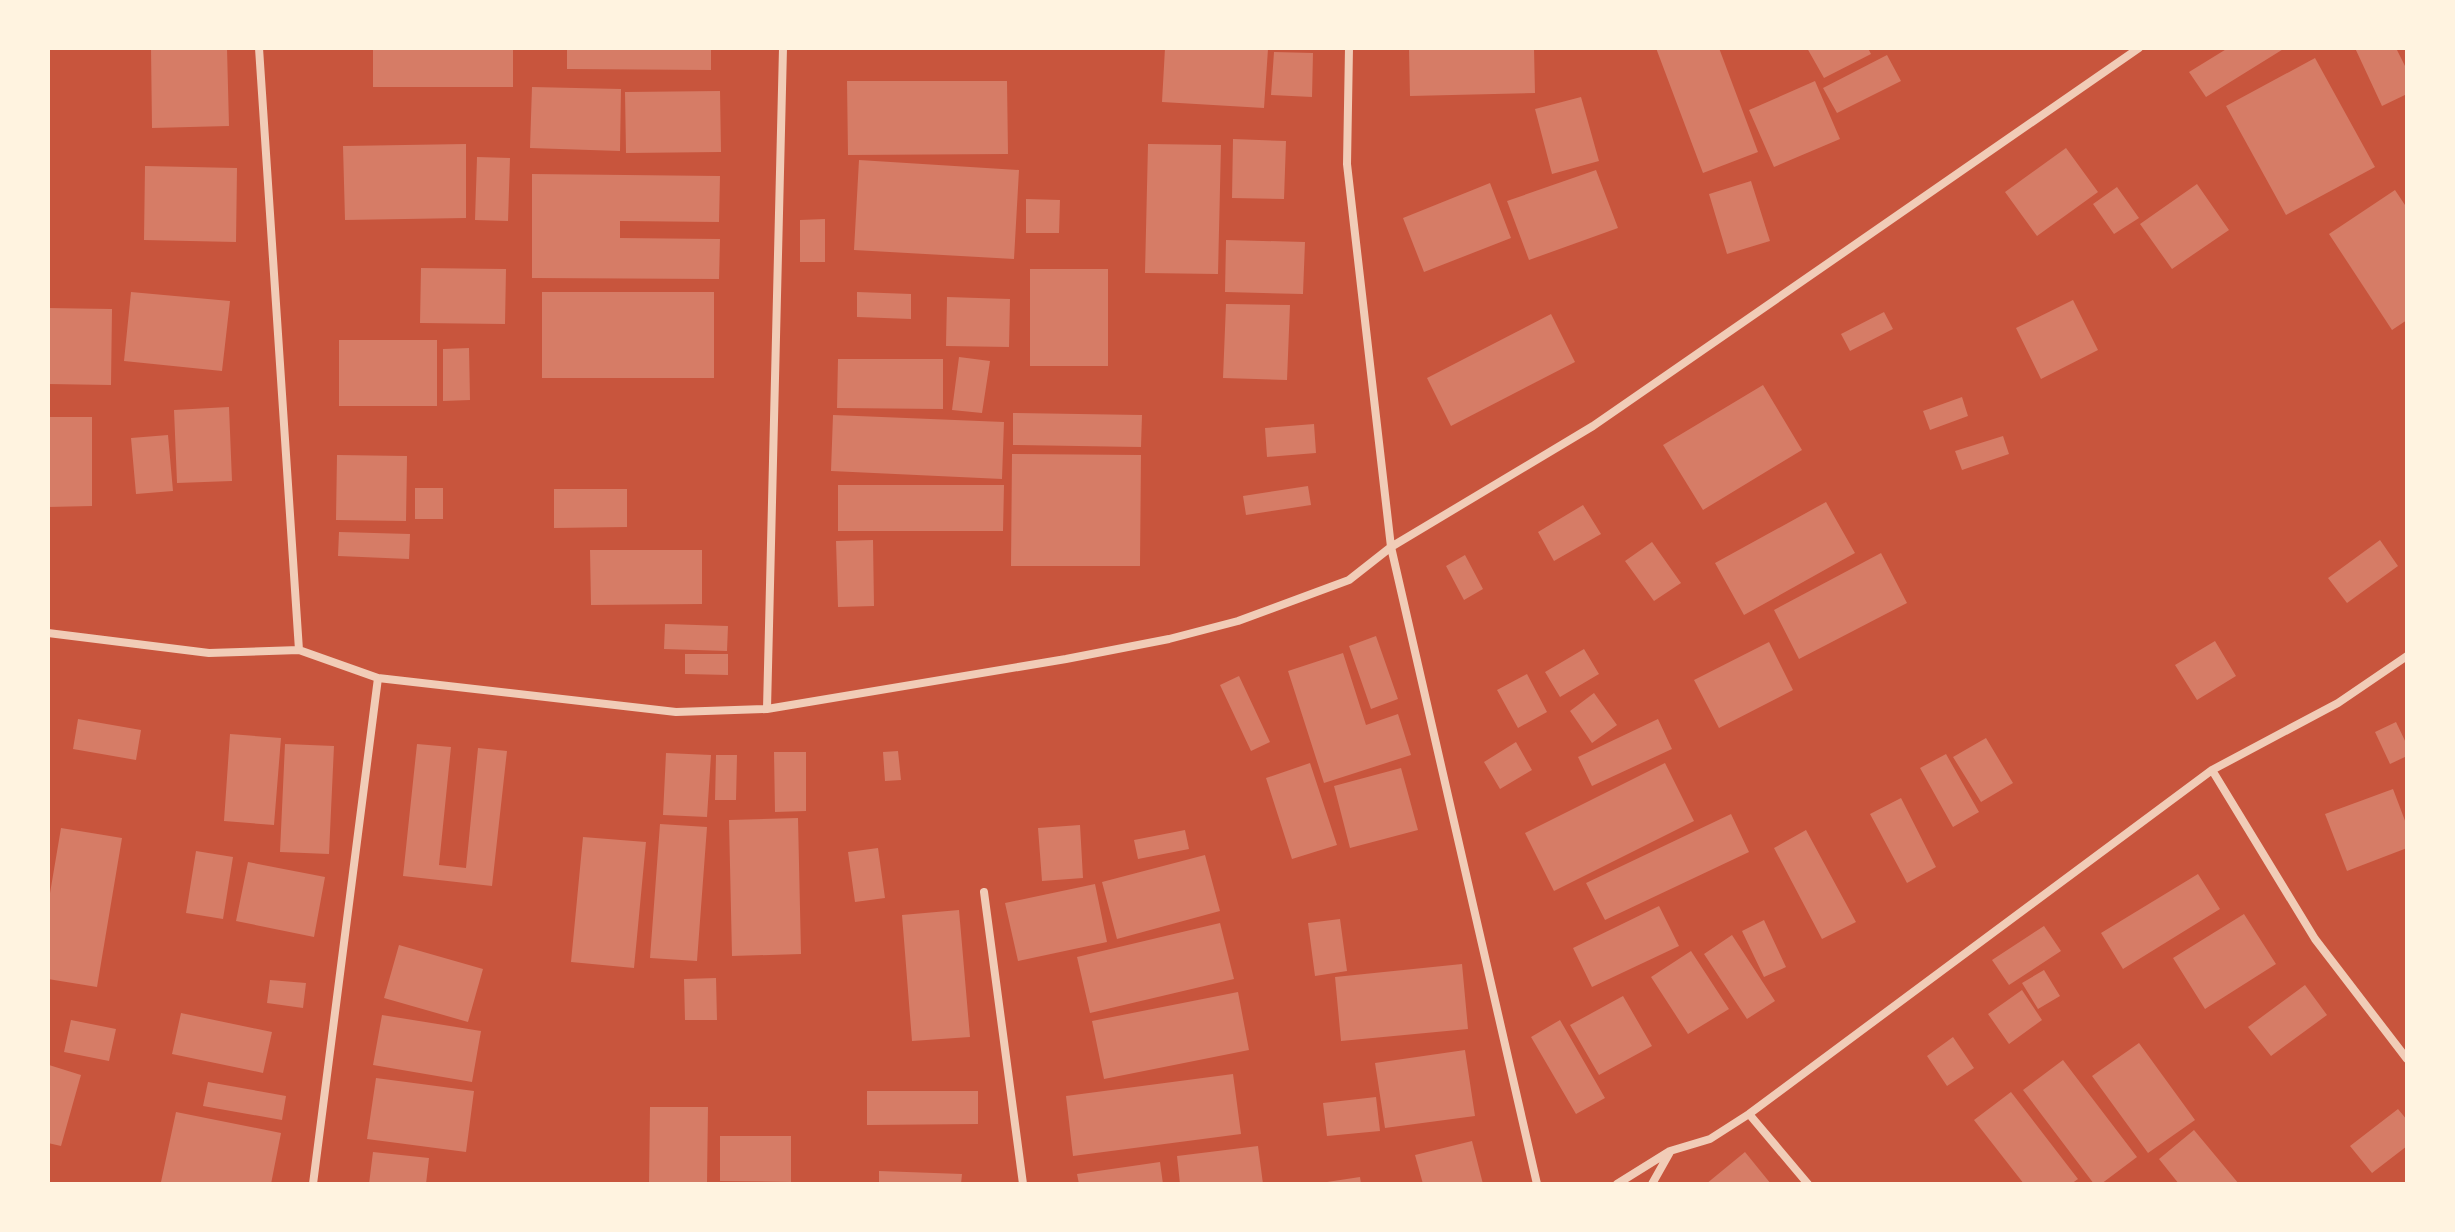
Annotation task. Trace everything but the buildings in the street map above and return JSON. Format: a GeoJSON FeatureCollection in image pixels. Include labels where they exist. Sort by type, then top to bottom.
{"type":"FeatureCollection","features":[{"type":"Feature","properties":{"kind":"street"},"geometry":{"type":"LineString","coordinates":[[259,48],[299,650]]}},
{"type":"Feature","properties":{"kind":"street"},"geometry":{"type":"LineString","coordinates":[[767,709],[783,48]]}},
{"type":"Feature","properties":{"kind":"street"},"geometry":{"type":"LineString","coordinates":[[1349,48],[1347,164],[1391,547],[1537,1184]]}},
{"type":"Feature","properties":{"kind":"street"},"geometry":{"type":"LineString","coordinates":[[48,633],[209,653],[299,650],[378,678],[676,712],[767,709],[1169,639],[1238,621],[1349,580],[1391,547],[1593,426],[2139,48]]}},
{"type":"Feature","properties":{"kind":"street"},"geometry":{"type":"LineString","coordinates":[[1617,1184],[1670,1151],[1710,1139],[1749,1114],[2212,770],[2338,703],[2407,656]]}},
{"type":"Feature","properties":{"kind":"street"},"geometry":{"type":"LineString","coordinates":[[313,1184],[378,678]]}},
{"type":"Feature","properties":{"kind":"street"},"geometry":{"type":"LineString","coordinates":[[2212,770],[2315,939],[2407,1059]]}},
{"type":"Feature","properties":{"kind":"street"},"geometry":{"type":"LineString","coordinates":[[984,892],[1023,1184]]}},
{"type":"Feature","properties":{"kind":"street"},"geometry":{"type":"LineString","coordinates":[[1749,1114],[1808,1184]]}},
{"type":"Feature","properties":{"kind":"street"},"geometry":{"type":"LineString","coordinates":[[1652,1184],[1670,1151]]}}]}
